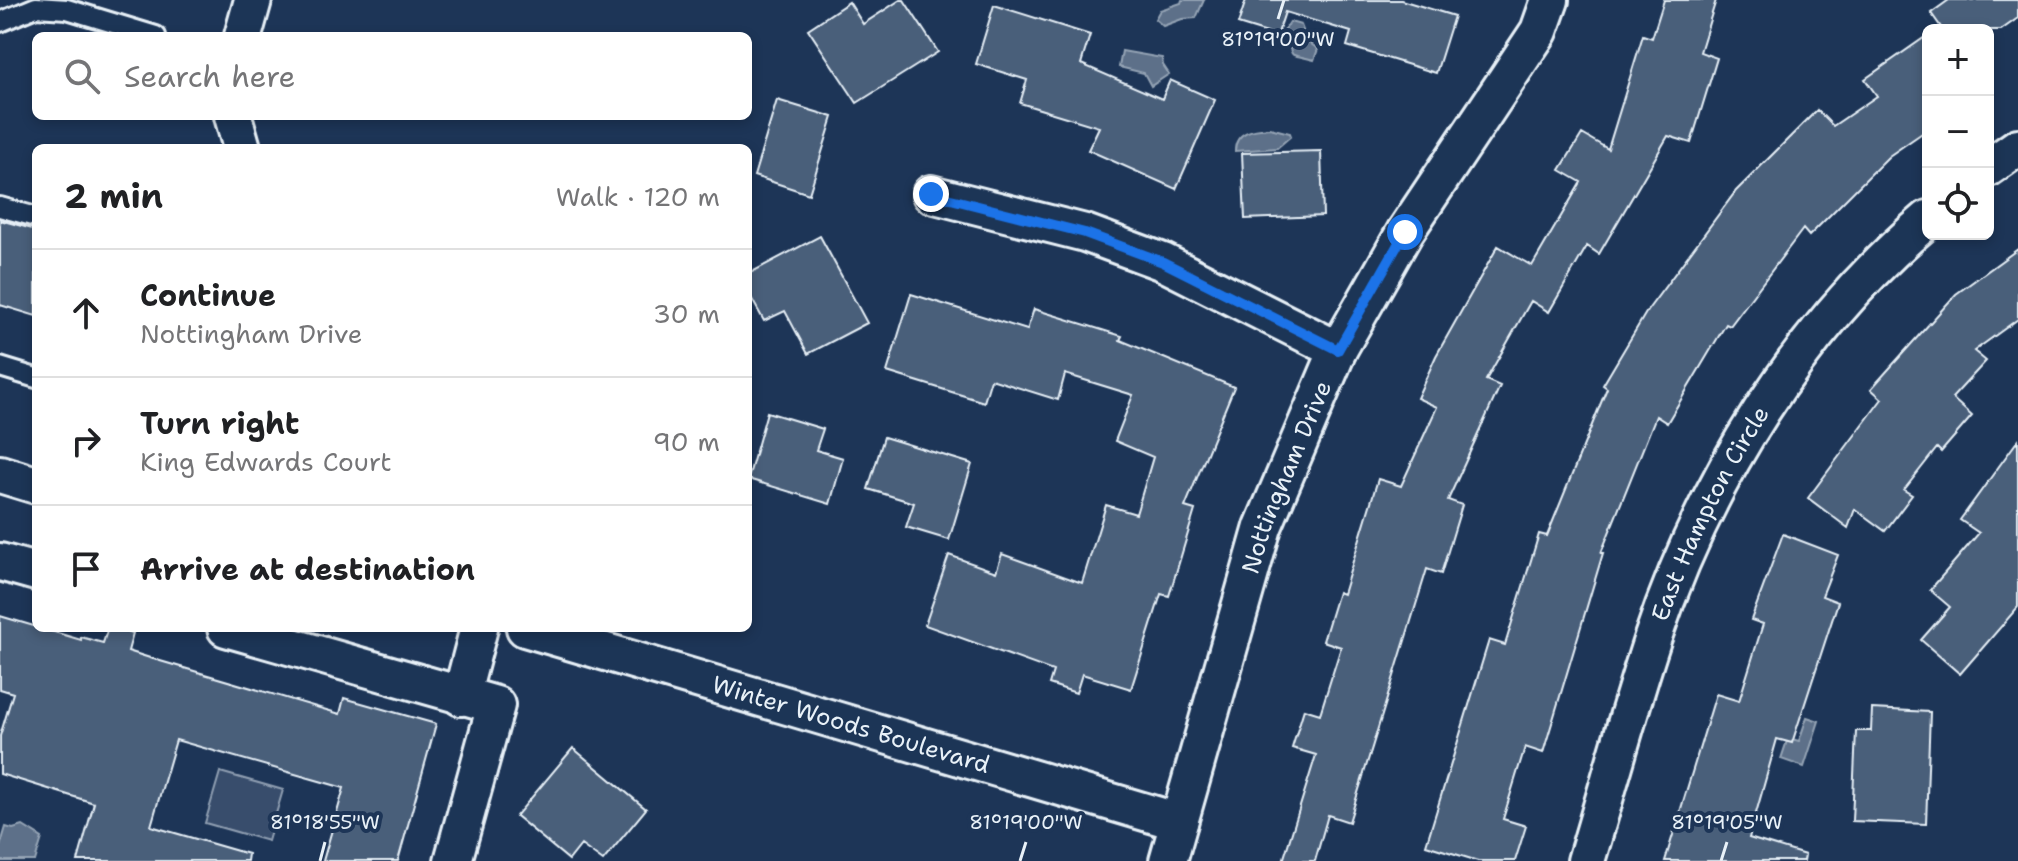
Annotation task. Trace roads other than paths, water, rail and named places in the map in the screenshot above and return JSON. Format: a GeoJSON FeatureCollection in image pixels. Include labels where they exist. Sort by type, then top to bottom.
{"type":"FeatureCollection","features":[{"type":"Feature","properties":{"kind":"street"},"geometry":{"type":"LineString","coordinates":[[244,32],[253,0]]}},
{"type":"Feature","properties":{"kind":"street","name":"Nottingham Drive"},"geometry":{"type":"LineString","coordinates":[[1168,861],[1263,527],[1338,350],[1405,232],[1539,31],[1550,0]]}},
{"type":"Feature","properties":{"kind":"street"},"geometry":{"type":"LineString","coordinates":[[234,120],[241,144]]}},
{"type":"Feature","properties":{"kind":"street"},"geometry":{"type":"LineString","coordinates":[[1994,164],[2018,147]]}},
{"type":"Feature","properties":{"kind":"street"},"geometry":{"type":"LineString","coordinates":[[931,194],[1085,233],[1163,262],[1338,350]]}},
{"type":"Feature","properties":{"kind":"street","name":"East Hampton Circle"},"geometry":{"type":"LineString","coordinates":[[1586,861],[1652,639],[1690,542],[1728,468],[1777,387],[1842,304],[1922,225]]}},
{"type":"Feature","properties":{"kind":"street"},"geometry":{"type":"LineString","coordinates":[[0,474],[32,484]]}},
{"type":"Feature","properties":{"kind":"street"},"geometry":{"type":"LineString","coordinates":[[0,562],[32,571]]}},
{"type":"Feature","properties":{"kind":"street"},"geometry":{"type":"LineString","coordinates":[[240,632],[496,705],[453,861]]}},
{"type":"Feature","properties":{"kind":"street"},"geometry":{"type":"LineString","coordinates":[[461,697],[478,632]]}},
{"type":"Feature","properties":{"kind":"street","name":"Winter Woods Boulevard"},"geometry":{"type":"LineString","coordinates":[[544,632],[1179,822]]}},
{"type":"Feature","properties":{"kind":"lane"},"geometry":{"type":"LineString","coordinates":[[0,22],[36,7],[67,9],[143,32]]}},
{"type":"Feature","properties":{"kind":"lane"},"geometry":{"type":"LineString","coordinates":[[0,207],[32,216]]}},
{"type":"Feature","properties":{"kind":"lane"},"geometry":{"type":"LineString","coordinates":[[0,367],[32,377]]}}]}
